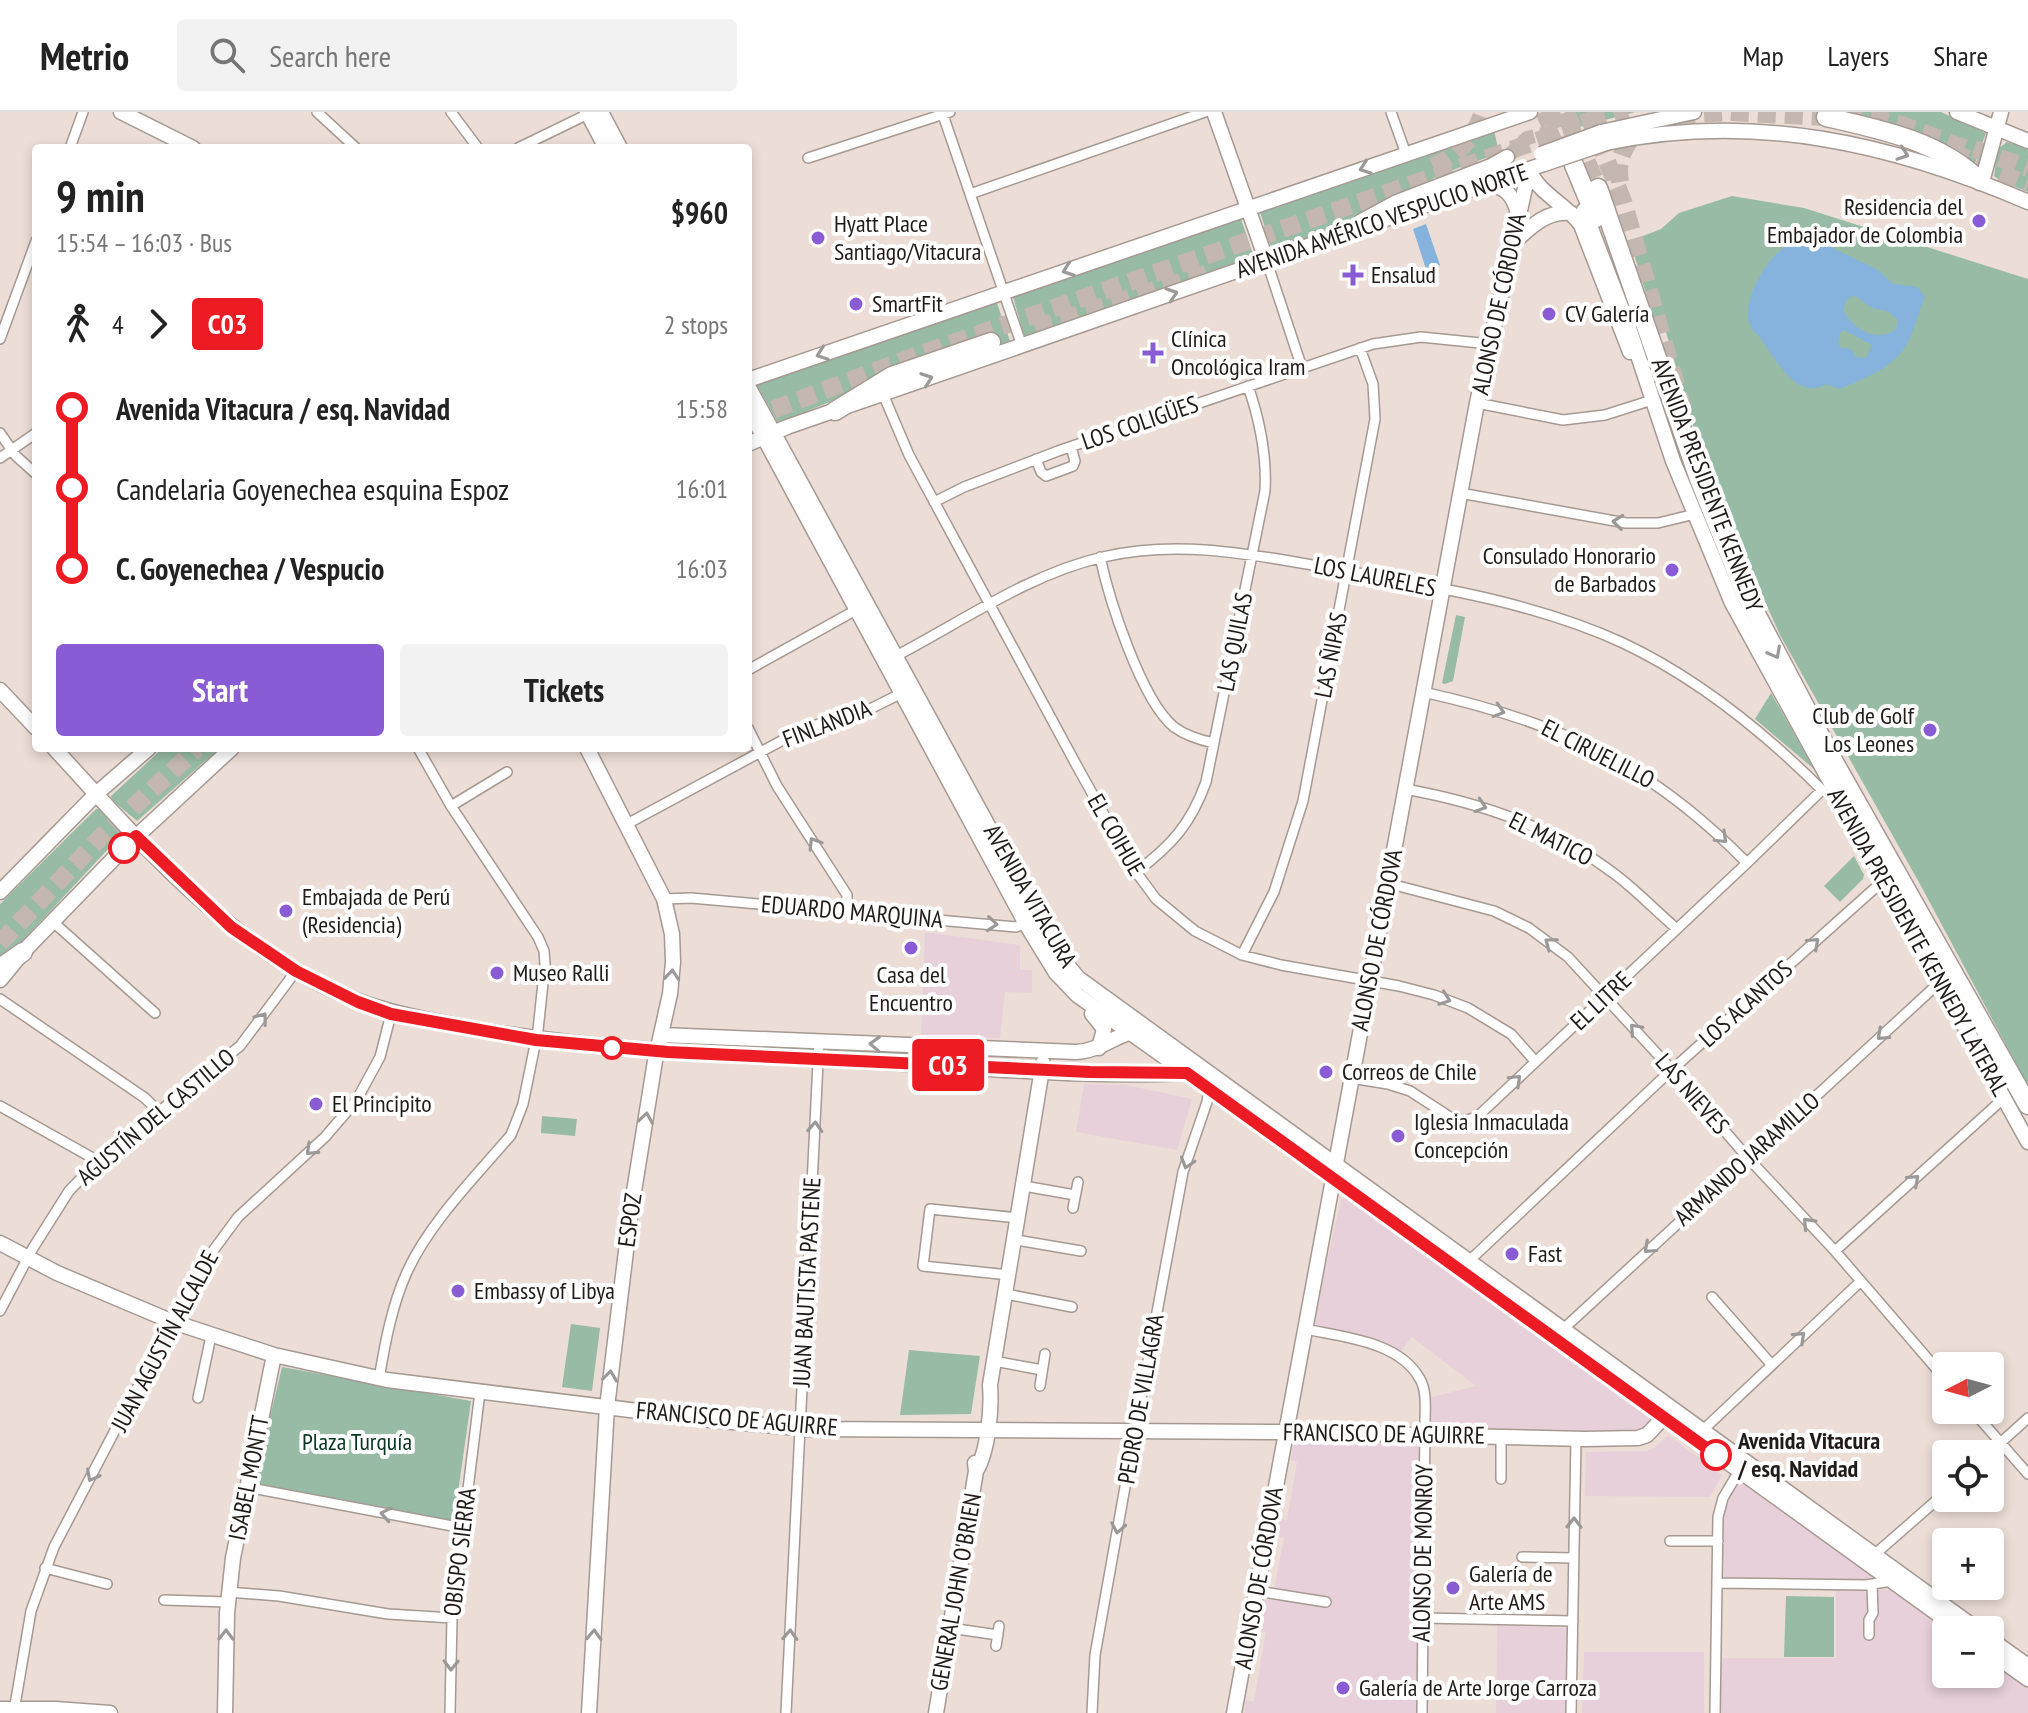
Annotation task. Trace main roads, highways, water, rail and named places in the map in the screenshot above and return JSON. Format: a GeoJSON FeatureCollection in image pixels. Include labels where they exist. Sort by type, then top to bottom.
{"type":"FeatureCollection","features":[{"type":"Feature","properties":{"kind":"highway"},"geometry":{"type":"LineString","coordinates":[[1826,117],[1871,127],[1932,149],[1981,182]]}},
{"type":"Feature","properties":{"kind":"highway"},"geometry":{"type":"LineString","coordinates":[[1570,167],[1645,323]]}},
{"type":"Feature","properties":{"kind":"highway","name":"AVENIDA PRESIDENTE KENNEDY"},"geometry":{"type":"LineString","coordinates":[[1598,188],[1709,505],[1745,593],[1827,749],[2028,1105]]}},
{"type":"Feature","properties":{"kind":"highway"},"geometry":{"type":"LineString","coordinates":[[835,411],[892,376],[991,342]]}},
{"type":"Feature","properties":{"kind":"highway"},"geometry":{"type":"LineString","coordinates":[[0,968],[23,952]]}},
{"type":"Feature","properties":{"kind":"main road"},"geometry":{"type":"LineString","coordinates":[[121,112],[185,144]]}},
{"type":"Feature","properties":{"kind":"main road"},"geometry":{"type":"LineString","coordinates":[[1214,112],[1267,262]]}},
{"type":"Feature","properties":{"kind":"main road"},"geometry":{"type":"LineString","coordinates":[[752,381],[886,331],[1406,154],[1495,118],[1529,112]]}},
{"type":"Feature","properties":{"kind":"main road"},"geometry":{"type":"LineString","coordinates":[[1603,137],[1694,112]]}},
{"type":"Feature","properties":{"kind":"main road"},"geometry":{"type":"LineString","coordinates":[[1957,112],[2028,141]]}},
{"type":"Feature","properties":{"kind":"main road"},"geometry":{"type":"LineString","coordinates":[[1981,182],[2001,112]]}},
{"type":"Feature","properties":{"kind":"main road"},"geometry":{"type":"LineString","coordinates":[[592,113],[604,144]]}},
{"type":"Feature","properties":{"kind":"main road"},"geometry":{"type":"LineString","coordinates":[[592,113],[617,144]]}},
{"type":"Feature","properties":{"kind":"main road","name":"AVENIDA AMÉRICO VESPUCIO NORTE"},"geometry":{"type":"LineString","coordinates":[[752,442],[1529,170],[1542,159],[1603,137],[1716,126],[1790,128],[1867,143],[1981,182],[2028,202]]}},
{"type":"Feature","properties":{"kind":"main road"},"geometry":{"type":"LineString","coordinates":[[1332,239],[1397,202],[1507,157]]}},
{"type":"Feature","properties":{"kind":"main road","name":"AVENIDA PRESIDENTE KENNEDY LATERAL"},"geometry":{"type":"LineString","coordinates":[[1570,167],[1628,325],[1673,461],[1732,603],[2028,1142]]}},
{"type":"Feature","properties":{"kind":"main road"},"geometry":{"type":"LineString","coordinates":[[1529,170],[1538,185],[1571,213],[1586,235],[1673,461]]}},
{"type":"Feature","properties":{"kind":"main road","name":"ALONSO DE CÓRDOVA"},"geometry":{"type":"LineString","coordinates":[[1234,1713],[1477,403],[1529,170]]}},
{"type":"Feature","properties":{"kind":"main road"},"geometry":{"type":"LineString","coordinates":[[1486,185],[1498,186],[1509,193],[1518,214]]}},
{"type":"Feature","properties":{"kind":"main road"},"geometry":{"type":"LineString","coordinates":[[1512,243],[1542,218],[1571,213]]}},
{"type":"Feature","properties":{"kind":"main road","name":"AVENIDA VITACURA"},"geometry":{"type":"LineString","coordinates":[[752,393],[769,435],[859,616],[1031,919],[1072,972],[1334,1171],[1560,1334],[1703,1430],[1959,1616]]}},
{"type":"Feature","properties":{"kind":"main road","name":"AVENIDA VITACURA"},"geometry":{"type":"LineString","coordinates":[[752,413],[769,435],[896,656],[1056,973],[1077,995],[1209,1088],[1469,1261],[1664,1417],[1941,1616]]}},
{"type":"Feature","properties":{"kind":"main road"},"geometry":{"type":"LineString","coordinates":[[859,616],[872,628],[888,654],[896,656]]}},
{"type":"Feature","properties":{"kind":"main road"},"geometry":{"type":"LineString","coordinates":[[0,690],[32,724]]}},
{"type":"Feature","properties":{"kind":"main road"},"geometry":{"type":"LineString","coordinates":[[58,752],[211,911],[296,971],[358,1002],[391,1014],[536,1040],[657,1051],[1060,1071],[1187,1073]]}},
{"type":"Feature","properties":{"kind":"main road"},"geometry":{"type":"LineString","coordinates":[[3,884],[144,752]]}},
{"type":"Feature","properties":{"kind":"main road"},"geometry":{"type":"LineString","coordinates":[[0,980],[52,921],[136,836],[228,752]]}},
{"type":"Feature","properties":{"kind":"main road","name":"ESPOZ"},"geometry":{"type":"LineString","coordinates":[[589,752],[664,899],[672,934],[673,962],[631,1210],[607,1407],[589,1713]]}},
{"type":"Feature","properties":{"kind":"main road"},"geometry":{"type":"LineString","coordinates":[[1822,790],[1853,825]]}},
{"type":"Feature","properties":{"kind":"main road"},"geometry":{"type":"LineString","coordinates":[[1077,995],[1104,1029],[1099,1048]]}},
{"type":"Feature","properties":{"kind":"main road"},"geometry":{"type":"LineString","coordinates":[[662,1035],[1053,1052],[1099,1048],[1128,1033],[1148,1030]]}},
{"type":"Feature","properties":{"kind":"main road"},"geometry":{"type":"LineString","coordinates":[[922,1064],[923,1046]]}},
{"type":"Feature","properties":{"kind":"main road"},"geometry":{"type":"LineString","coordinates":[[1026,1069],[1034,1061],[1028,1051]]}},
{"type":"Feature","properties":{"kind":"main road"},"geometry":{"type":"LineString","coordinates":[[1053,1052],[1054,1064],[1060,1071]]}},
{"type":"Feature","properties":{"kind":"main road","name":"GENERAL JOHN O'BRIEN"},"geometry":{"type":"LineString","coordinates":[[936,1713],[976,1471],[975,1461],[983,1429],[984,1397],[990,1385],[1043,1070],[1053,1052]]}},
{"type":"Feature","properties":{"kind":"main road","name":"FRANCISCO DE AGUIRRE"},"geometry":{"type":"LineString","coordinates":[[0,1243],[57,1273],[173,1322],[274,1355],[379,1379],[800,1428],[1286,1432],[1576,1439],[1638,1438],[1647,1435],[1664,1417]]}},
{"type":"Feature","properties":{"kind":"main road","name":"ISABEL MONTT"},"geometry":{"type":"LineString","coordinates":[[225,1713],[228,1597],[246,1487],[274,1355]]}},
{"type":"Feature","properties":{"kind":"main road"},"geometry":{"type":"LineString","coordinates":[[1684,1431],[1694,1433],[1703,1430]]}},
{"type":"Feature","properties":{"kind":"main road"},"geometry":{"type":"LineString","coordinates":[[2004,1649],[2028,1666]]}},
{"type":"Feature","properties":{"kind":"main road"},"geometry":{"type":"LineString","coordinates":[[2004,1662],[2028,1679]]}},
{"type":"Feature","properties":{"kind":"main road"},"geometry":{"type":"LineString","coordinates":[[9,1711],[99,1710],[110,1713]]}},
{"type":"Feature","properties":{"kind":"water"},"geometry":{"type":"Polygon","coordinates":[[[1426,224],[1440,265],[1426,269],[1413,229],[1426,224]]]}},
{"type":"Feature","properties":{"kind":"water"},"geometry":{"type":"Polygon","coordinates":[[[1810,237],[1878,270],[1893,284],[1917,287],[1925,297],[1910,339],[1894,360],[1877,372],[1839,389],[1827,384],[1805,387],[1795,382],[1751,327],[1748,316],[1752,292],[1765,268],[1783,248],[1810,237]],[[1852,296],[1847,299],[1843,310],[1859,328],[1874,335],[1896,329],[1898,320],[1893,315],[1852,296]],[[1844,330],[1840,333],[1838,344],[1854,352],[1854,357],[1866,358],[1872,345],[1844,330]]]}},
{"type":"Feature","properties":{"kind":"tunnel"},"geometry":{"type":"LineString","coordinates":[[1433,167],[1464,145],[1483,112]]}},
{"type":"Feature","properties":{"kind":"tunnel"},"geometry":{"type":"LineString","coordinates":[[1542,112],[1564,159]]}},
{"type":"Feature","properties":{"kind":"tunnel"},"geometry":{"type":"LineString","coordinates":[[1550,112],[1564,142]]}},
{"type":"Feature","properties":{"kind":"tunnel"},"geometry":{"type":"LineString","coordinates":[[1566,112],[1598,188]]}},
{"type":"Feature","properties":{"kind":"tunnel"},"geometry":{"type":"LineString","coordinates":[[1587,112],[1623,201],[1683,409]]}},
{"type":"Feature","properties":{"kind":"tunnel"},"geometry":{"type":"LineString","coordinates":[[752,417],[918,355],[1628,112]]}},
{"type":"Feature","properties":{"kind":"tunnel"},"geometry":{"type":"LineString","coordinates":[[1677,115],[1729,112],[1826,117]]}},
{"type":"Feature","properties":{"kind":"tunnel"},"geometry":{"type":"LineString","coordinates":[[1844,112],[1902,125],[1969,150]]}},
{"type":"Feature","properties":{"kind":"tunnel"},"geometry":{"type":"LineString","coordinates":[[1620,182],[1622,153],[1639,130]]}},
{"type":"Feature","properties":{"kind":"tunnel"},"geometry":{"type":"LineString","coordinates":[[1507,157],[1527,138],[1547,133],[1554,138]]}},
{"type":"Feature","properties":{"kind":"tunnel"},"geometry":{"type":"LineString","coordinates":[[1974,149],[2028,168]]}},
{"type":"Feature","properties":{"kind":"tunnel"},"geometry":{"type":"LineString","coordinates":[[1951,152],[2028,185]]}},
{"type":"Feature","properties":{"kind":"tunnel"},"geometry":{"type":"LineString","coordinates":[[1035,328],[1213,272]]}},
{"type":"Feature","properties":{"kind":"tunnel"},"geometry":{"type":"LineString","coordinates":[[0,943],[100,838],[193,752]]}},
{"type":"Feature","properties":{"kind":"place","name":"Residencia del Embajador de Colombia"},"geometry":{"type":"Point","coordinates":[1979,221]}},
{"type":"Feature","properties":{"kind":"place","name":"Hyatt Place Santiago/Vitacura"},"geometry":{"type":"Point","coordinates":[818,238]}},
{"type":"Feature","properties":{"kind":"place","name":"Ensalud"},"geometry":{"type":"Point","coordinates":[1353,275]}},
{"type":"Feature","properties":{"kind":"place","name":"SmartFit"},"geometry":{"type":"Point","coordinates":[856,304]}},
{"type":"Feature","properties":{"kind":"place","name":"CV Galería"},"geometry":{"type":"Point","coordinates":[1549,314]}},
{"type":"Feature","properties":{"kind":"place","name":"Clínica Oncológica Iram"},"geometry":{"type":"Point","coordinates":[1153,353]}},
{"type":"Feature","properties":{"kind":"place","name":"Consulado Honorario de Barbados"},"geometry":{"type":"Point","coordinates":[1672,570]}},
{"type":"Feature","properties":{"kind":"place","name":"Club de Golf Los Leones"},"geometry":{"type":"Point","coordinates":[1930,730]}},
{"type":"Feature","properties":{"kind":"place","name":"Embajada de Perú (Residencia)"},"geometry":{"type":"Point","coordinates":[286,911]}},
{"type":"Feature","properties":{"kind":"place","name":"Casa del Encuentro"},"geometry":{"type":"Point","coordinates":[911,948]}},
{"type":"Feature","properties":{"kind":"place","name":"Museo Ralli"},"geometry":{"type":"Point","coordinates":[497,973]}},
{"type":"Feature","properties":{"kind":"place","name":"Correos de Chile"},"geometry":{"type":"Point","coordinates":[1326,1072]}},
{"type":"Feature","properties":{"kind":"place","name":"El Principito"},"geometry":{"type":"Point","coordinates":[316,1104]}},
{"type":"Feature","properties":{"kind":"place","name":"Iglesia Inmaculada Concepción"},"geometry":{"type":"Point","coordinates":[1398,1136]}},
{"type":"Feature","properties":{"kind":"place","name":"Fast"},"geometry":{"type":"Point","coordinates":[1512,1254]}},
{"type":"Feature","properties":{"kind":"place","name":"Embassy of Libya"},"geometry":{"type":"Point","coordinates":[458,1291]}},
{"type":"Feature","properties":{"kind":"place","name":"Avenida Vitacura / esq. Navidad"},"geometry":{"type":"Point","coordinates":[1716,1455]}},
{"type":"Feature","properties":{"kind":"place","name":"Galería de Arte AMS"},"geometry":{"type":"Point","coordinates":[1453,1588]}},
{"type":"Feature","properties":{"kind":"place","name":"Galería de Arte Jorge Carroza"},"geometry":{"type":"Point","coordinates":[1343,1688]}},
{"type":"Feature","properties":{"kind":"park label","name":"Plaza Turquía"},"geometry":{"type":"Point","coordinates":[357,1442]}}]}
